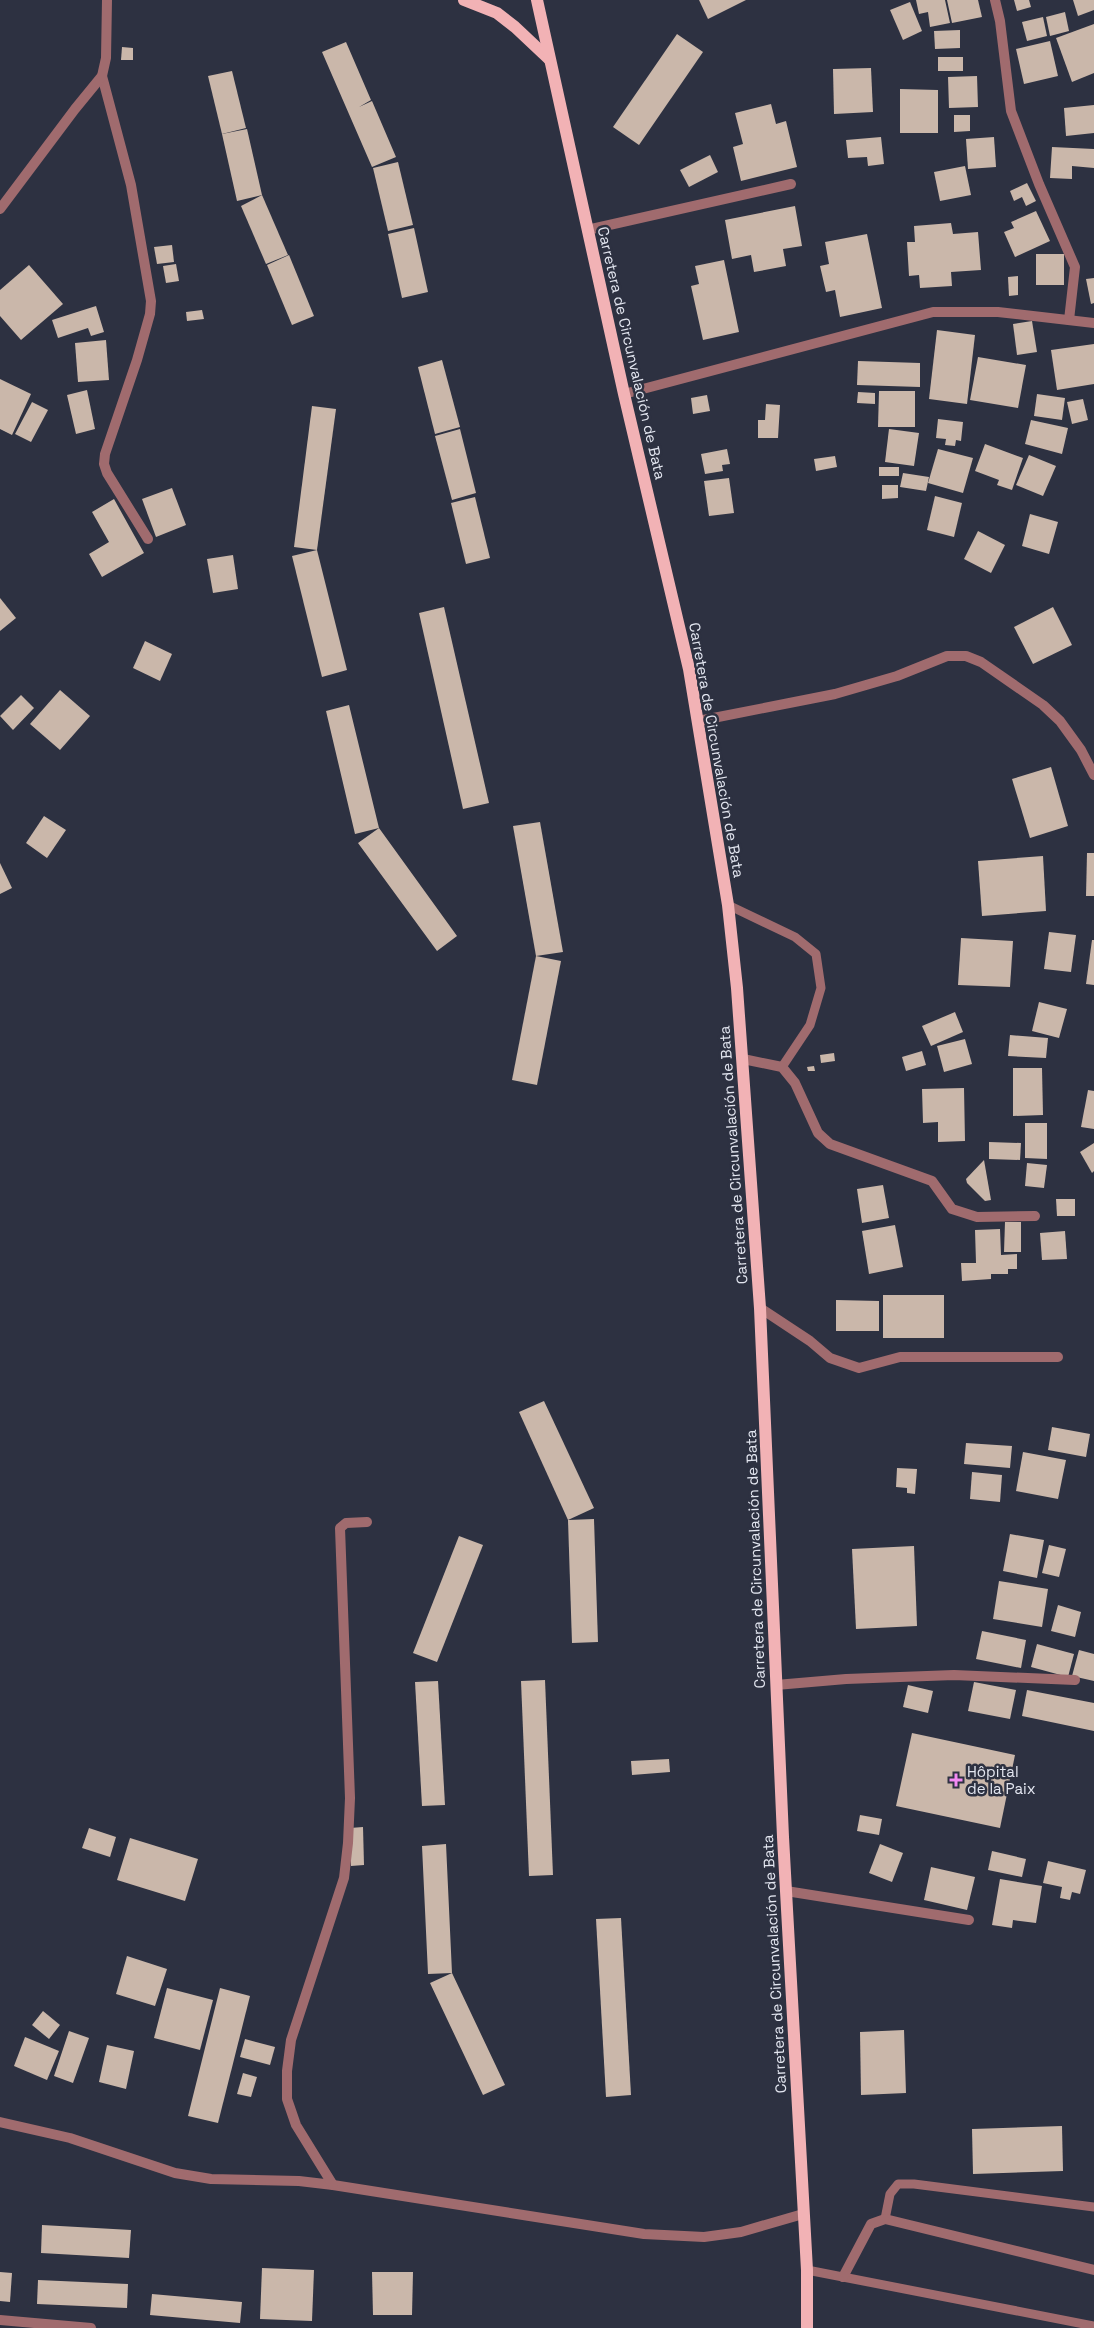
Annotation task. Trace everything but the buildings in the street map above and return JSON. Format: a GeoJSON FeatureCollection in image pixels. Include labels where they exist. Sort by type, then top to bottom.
{"type":"FeatureCollection","features":[{"type":"Feature","properties":{"kind":"main road"},"geometry":{"type":"LineString","coordinates":[[464,0],[497,13],[549,59]]}},
{"type":"Feature","properties":{"kind":"main road","name":"Carretera de Circunvalación de Bata"},"geometry":{"type":"LineString","coordinates":[[537,0],[624,394],[689,669],[728,905],[743,1059],[760,1308],[776,1685],[807,2270],[808,2328]]}},
{"type":"Feature","properties":{"kind":"street"},"geometry":{"type":"LineString","coordinates":[[0,209],[102,76],[106,58],[107,0]]}},
{"type":"Feature","properties":{"kind":"street"},"geometry":{"type":"LineString","coordinates":[[995,0],[1000,21],[1011,111],[1075,267],[1069,320]]}},
{"type":"Feature","properties":{"kind":"street"},"geometry":{"type":"LineString","coordinates":[[102,76],[131,185],[151,301],[146,328],[108,444],[104,464],[107,473],[148,539]]}},
{"type":"Feature","properties":{"kind":"street"},"geometry":{"type":"LineString","coordinates":[[587,230],[791,184]]}},
{"type":"Feature","properties":{"kind":"street"},"geometry":{"type":"LineString","coordinates":[[624,394],[933,312],[998,312],[1094,323]]}},
{"type":"Feature","properties":{"kind":"street"},"geometry":{"type":"LineString","coordinates":[[698,721],[835,694],[897,676],[947,656],[966,656],[981,662],[1043,705],[1060,721],[1081,750],[1094,775]]}},
{"type":"Feature","properties":{"kind":"street"},"geometry":{"type":"LineString","coordinates":[[743,1059],[782,1067],[795,1083],[818,1133],[830,1144],[932,1181],[952,1209],[977,1217],[1035,1216]]}},
{"type":"Feature","properties":{"kind":"street"},"geometry":{"type":"LineString","coordinates":[[760,1308],[830,1358],[859,1368],[900,1357],[1058,1357]]}},
{"type":"Feature","properties":{"kind":"street"},"geometry":{"type":"LineString","coordinates":[[333,2185],[296,2125],[287,2099],[287,2071],[291,2040],[344,1878],[350,1798],[340,1528],[346,1523],[367,1522]]}},
{"type":"Feature","properties":{"kind":"street"},"geometry":{"type":"LineString","coordinates":[[776,1685],[846,1679],[954,1674],[1075,1680]]}},
{"type":"Feature","properties":{"kind":"street"},"geometry":{"type":"LineString","coordinates":[[786,1891],[969,1920]]}},
{"type":"Feature","properties":{"kind":"street"},"geometry":{"type":"LineString","coordinates":[[0,2122],[70,2138],[175,2174],[212,2179],[299,2181],[333,2185],[644,2234],[704,2237],[740,2232],[803,2214]]}},
{"type":"Feature","properties":{"kind":"street"},"geometry":{"type":"LineString","coordinates":[[843,2277],[871,2224],[885,2219],[1094,2270]]}},
{"type":"Feature","properties":{"kind":"street"},"geometry":{"type":"LineString","coordinates":[[0,2320],[91,2328]]}},
{"type":"Feature","properties":{"kind":"lane"},"geometry":{"type":"LineString","coordinates":[[728,905],[795,938],[816,954],[821,988],[810,1025],[782,1067]]}},
{"type":"Feature","properties":{"kind":"lane"},"geometry":{"type":"LineString","coordinates":[[885,2219],[890,2194],[898,2184],[914,2184],[1094,2207]]}},
{"type":"Feature","properties":{"kind":"lane"},"geometry":{"type":"LineString","coordinates":[[807,2270],[1094,2326]]}},
{"type":"Feature","properties":{"kind":"place","name":"Hôpital de la Paix"},"geometry":{"type":"Point","coordinates":[956,1780]}}]}
